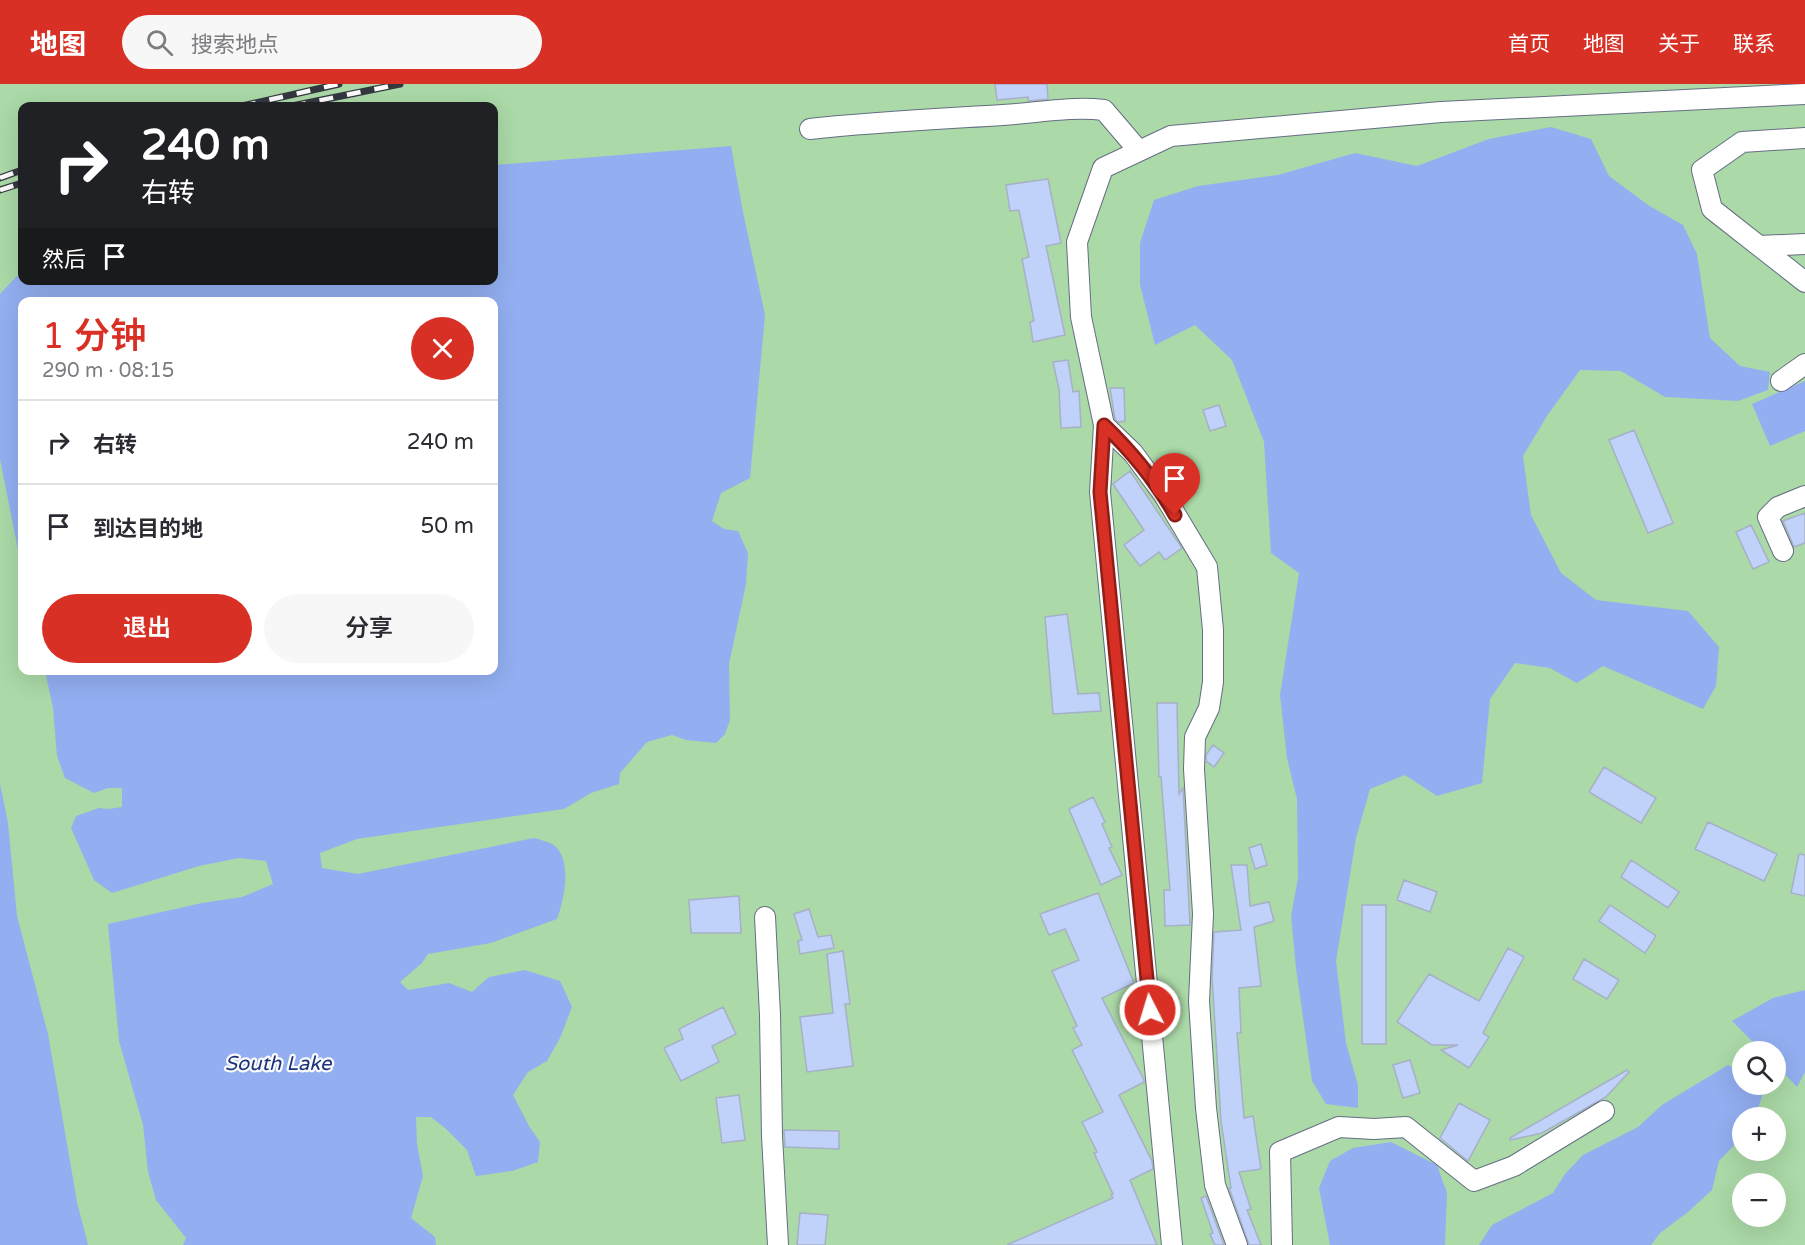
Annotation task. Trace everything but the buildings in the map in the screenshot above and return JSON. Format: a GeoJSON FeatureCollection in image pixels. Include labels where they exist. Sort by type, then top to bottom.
{"type":"FeatureCollection","features":[{"type":"Feature","properties":{"kind":"street"},"geometry":{"type":"LineString","coordinates":[[1172,1245],[1100,492],[1104,425],[1081,317],[1077,242],[1102,168],[1171,136],[1441,112],[1805,94]]}},
{"type":"Feature","properties":{"kind":"street"},"geometry":{"type":"LineString","coordinates":[[810,129],[889,120],[1030,113],[1082,107],[1104,110],[1139,151]]}},
{"type":"Feature","properties":{"kind":"street"},"geometry":{"type":"LineString","coordinates":[[1805,138],[1742,142],[1702,170],[1712,209],[1805,282]]}},
{"type":"Feature","properties":{"kind":"street"},"geometry":{"type":"LineString","coordinates":[[1759,246],[1805,244]]}},
{"type":"Feature","properties":{"kind":"street"},"geometry":{"type":"LineString","coordinates":[[1780,381],[1805,363]]}},
{"type":"Feature","properties":{"kind":"street"},"geometry":{"type":"LineString","coordinates":[[1104,425],[1133,453],[1164,495],[1207,567],[1213,630],[1213,682],[1209,708],[1195,736],[1194,769],[1203,914],[1199,1001],[1206,1108],[1215,1185],[1237,1245]]}},
{"type":"Feature","properties":{"kind":"street"},"geometry":{"type":"LineString","coordinates":[[1783,551],[1768,517],[1779,507],[1805,496]]}},
{"type":"Feature","properties":{"kind":"street"},"geometry":{"type":"LineString","coordinates":[[765,917],[778,1245]]}},
{"type":"Feature","properties":{"kind":"street"},"geometry":{"type":"LineString","coordinates":[[1282,1245],[1280,1152],[1339,1127],[1374,1129],[1406,1127],[1474,1181],[1514,1166],[1604,1111]]}},
{"type":"Feature","properties":{"kind":"green space"},"geometry":{"type":"Polygon","coordinates":[[[0,84],[1805,84],[1805,1245],[0,1245],[0,84]]]}},
{"type":"Feature","properties":{"kind":"water"},"geometry":{"type":"Polygon","coordinates":[[[1551,127],[1591,139],[1609,176],[1648,205],[1683,225],[1697,254],[1710,338],[1740,366],[1770,372],[1768,390],[1738,401],[1665,397],[1621,371],[1580,370],[1547,416],[1523,456],[1531,515],[1561,573],[1596,600],[1688,611],[1719,647],[1716,686],[1703,709],[1603,666],[1577,683],[1550,668],[1515,663],[1490,699],[1482,783],[1437,796],[1405,775],[1370,789],[1356,838],[1336,961],[1346,1043],[1358,1085],[1358,1108],[1326,1104],[1312,1081],[1291,916],[1298,878],[1297,799],[1287,758],[1280,695],[1299,573],[1271,553],[1264,442],[1232,360],[1195,325],[1155,345],[1140,285],[1140,243],[1154,200],[1198,186],[1278,175],[1355,153],[1417,166],[1489,139],[1551,127]]]}},
{"type":"Feature","properties":{"kind":"water","name":"South Lake"},"geometry":{"type":"Polygon","coordinates":[[[731,146],[765,315],[750,478],[721,493],[712,521],[724,529],[738,531],[748,553],[746,584],[729,664],[730,720],[725,734],[716,743],[686,740],[672,735],[647,742],[620,773],[619,784],[591,793],[564,809],[357,839],[320,853],[322,868],[358,874],[534,838],[546,841],[556,847],[561,854],[564,862],[565,882],[557,919],[491,943],[428,954],[422,963],[400,982],[408,990],[449,983],[472,992],[489,977],[525,970],[560,981],[572,1007],[560,1038],[547,1061],[528,1072],[513,1095],[540,1142],[538,1162],[512,1171],[476,1176],[467,1150],[445,1128],[431,1117],[416,1117],[417,1144],[423,1176],[411,1218],[435,1237],[436,1245],[183,1245],[186,1238],[156,1200],[148,1172],[143,1125],[119,1041],[108,924],[202,903],[242,897],[273,884],[266,861],[239,858],[199,866],[112,893],[94,880],[71,828],[76,816],[99,808],[122,807],[122,788],[108,788],[94,793],[65,778],[57,756],[53,708],[46,675],[498,675],[498,297],[18,297],[18,550],[0,459],[0,294],[18,276],[18,285],[498,285],[498,165],[731,146]]]}},
{"type":"Feature","properties":{"kind":"water"},"geometry":{"type":"Polygon","coordinates":[[[1805,381],[1805,431],[1770,446],[1752,404],[1805,381]]]}},
{"type":"Feature","properties":{"kind":"water"},"geometry":{"type":"Polygon","coordinates":[[[0,784],[8,823],[17,916],[48,1034],[77,1202],[88,1245],[0,1245],[0,784]]]}},
{"type":"Feature","properties":{"kind":"water"},"geometry":{"type":"Polygon","coordinates":[[[1805,990],[1805,1072],[1797,1087],[1786,1075],[1786,1041],[1752,1041],[1732,1021],[1773,998],[1805,990]]]}},
{"type":"Feature","properties":{"kind":"water"},"geometry":{"type":"Polygon","coordinates":[[[1728,1065],[1732,1067],[1732,1095],[1763,1095],[1758,1107],[1732,1107],[1732,1147],[1719,1161],[1712,1190],[1660,1233],[1651,1245],[1479,1245],[1492,1225],[1553,1193],[1565,1174],[1583,1155],[1638,1127],[1662,1105],[1728,1065]]]}},
{"type":"Feature","properties":{"kind":"water"},"geometry":{"type":"Polygon","coordinates":[[[1391,1142],[1437,1165],[1447,1193],[1445,1245],[1330,1245],[1319,1188],[1330,1161],[1353,1148],[1391,1142]]]}},
{"type":"Feature","properties":{"kind":"railway"},"geometry":{"type":"LineString","coordinates":[[260,102],[339,84]]}},
{"type":"Feature","properties":{"kind":"railway"},"geometry":{"type":"LineString","coordinates":[[312,102],[400,84]]}},
{"type":"Feature","properties":{"kind":"railway"},"geometry":{"type":"LineString","coordinates":[[0,178],[18,171]]}},
{"type":"Feature","properties":{"kind":"railway"},"geometry":{"type":"LineString","coordinates":[[0,190],[18,184]]}},
{"type":"Feature","properties":{"kind":"route"},"geometry":{"type":"LineString","coordinates":[[1150,1010],[1100,492],[1104,425],[1133,453],[1164,495],[1175,515]]}}]}
